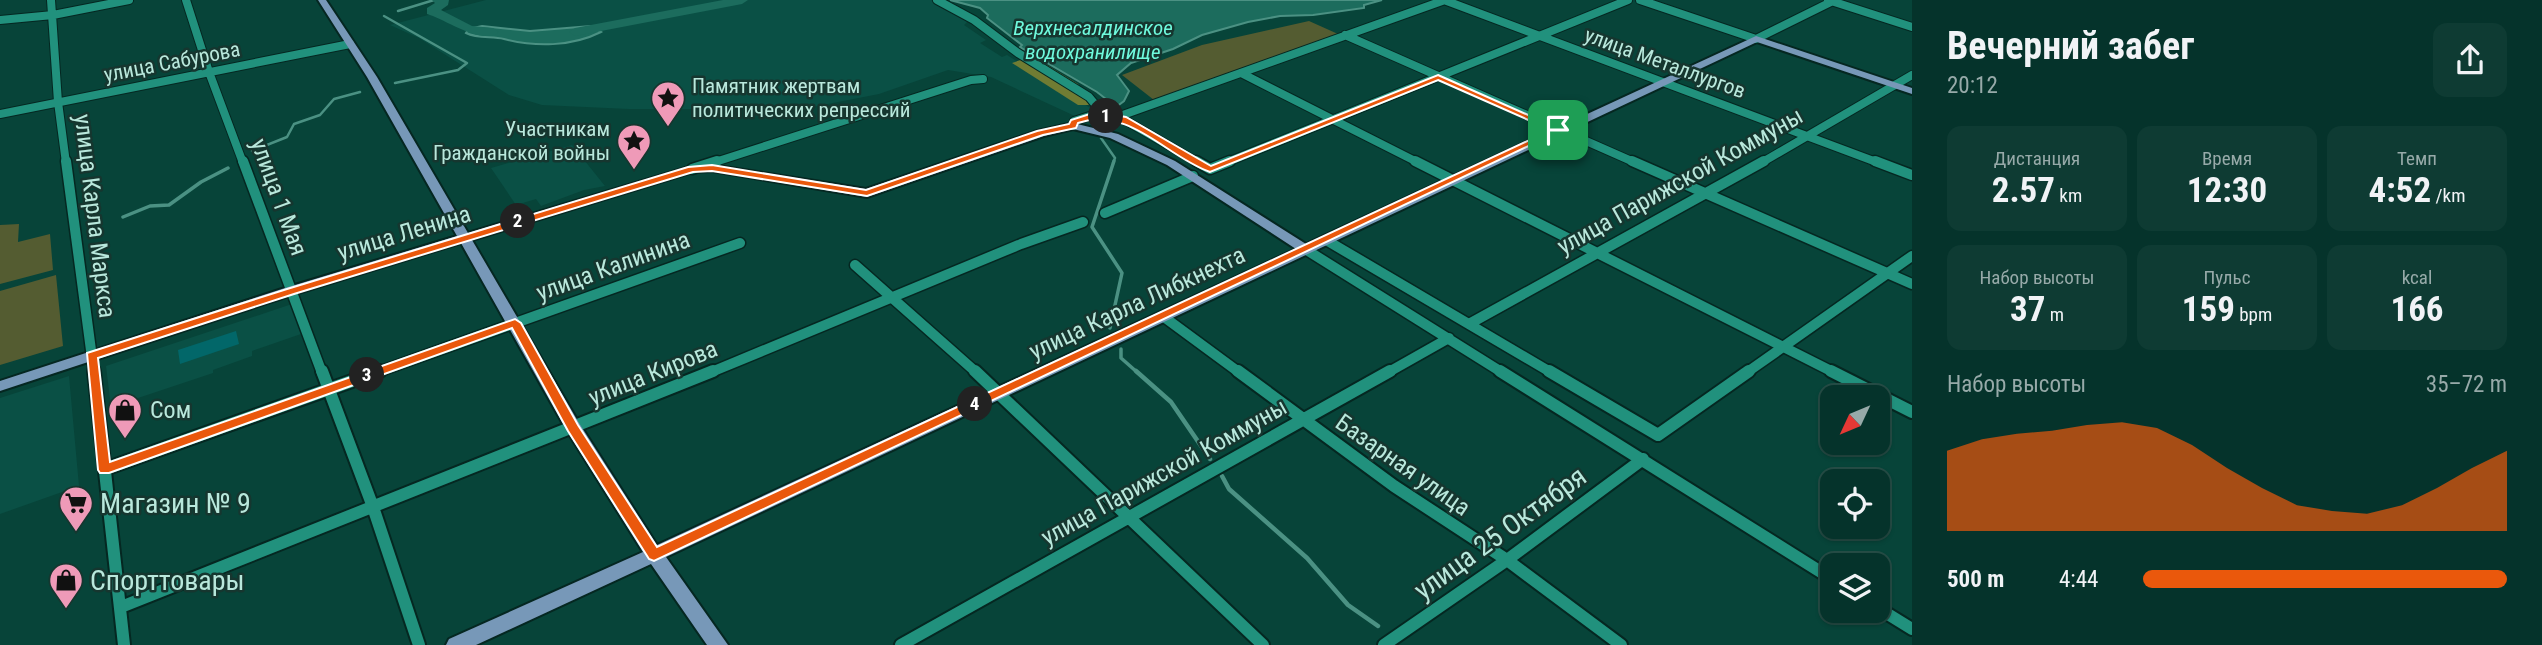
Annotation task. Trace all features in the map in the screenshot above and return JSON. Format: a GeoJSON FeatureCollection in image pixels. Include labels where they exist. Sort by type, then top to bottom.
{"type":"FeatureCollection","features":[{"type":"Feature","properties":{"kind":"main road"},"geometry":{"type":"LineString","coordinates":[[323,0],[515,323],[573,428],[654,555],[718,645]]}},
{"type":"Feature","properties":{"kind":"main road"},"geometry":{"type":"LineString","coordinates":[[1756,39],[1912,91]]}},
{"type":"Feature","properties":{"kind":"main road","name":"улица Карла Либкнехта"},"geometry":{"type":"LineString","coordinates":[[456,645],[1756,39]]}},
{"type":"Feature","properties":{"kind":"main road"},"geometry":{"type":"LineString","coordinates":[[692,169],[712,168],[867,193],[1041,132],[1073,126],[1114,135],[1193,176],[1306,249]]}},
{"type":"Feature","properties":{"kind":"main road","name":"улица Ленина"},"geometry":{"type":"LineString","coordinates":[[0,386],[290,291],[692,169]]}},
{"type":"Feature","properties":{"kind":"street","name":"улица Карла Маркса"},"geometry":{"type":"LineString","coordinates":[[51,0],[58,102],[92,356],[124,645]]}},
{"type":"Feature","properties":{"kind":"street"},"geometry":{"type":"LineString","coordinates":[[0,20],[53,15],[128,0]]}},
{"type":"Feature","properties":{"kind":"street","name":"улица 1 Мая"},"geometry":{"type":"LineString","coordinates":[[186,0],[209,72],[245,161],[290,291],[373,507],[419,645]]}},
{"type":"Feature","properties":{"kind":"street"},"geometry":{"type":"LineString","coordinates":[[937,0],[974,20],[1018,53],[1089,97],[1104,115],[1123,119],[1210,169],[1628,0]]}},
{"type":"Feature","properties":{"kind":"street"},"geometry":{"type":"LineString","coordinates":[[1073,126],[1074,121],[1096,114],[1120,116],[1445,0]]}},
{"type":"Feature","properties":{"kind":"street","name":"улица Металлургов"},"geometry":{"type":"LineString","coordinates":[[1445,0],[1912,175]]}},
{"type":"Feature","properties":{"kind":"street"},"geometry":{"type":"LineString","coordinates":[[1640,0],[1756,39]]}},
{"type":"Feature","properties":{"kind":"street"},"geometry":{"type":"LineString","coordinates":[[1831,1],[1912,27]]}},
{"type":"Feature","properties":{"kind":"street","name":"улица Карла Либкнехта"},"geometry":{"type":"LineString","coordinates":[[1756,39],[1831,1]]}},
{"type":"Feature","properties":{"kind":"street"},"geometry":{"type":"LineString","coordinates":[[1345,36],[1912,284]]}},
{"type":"Feature","properties":{"kind":"street","name":"улица Сабурова"},"geometry":{"type":"LineString","coordinates":[[0,114],[350,44]]}},
{"type":"Feature","properties":{"kind":"street"},"geometry":{"type":"LineString","coordinates":[[1241,73],[1912,412]]}},
{"type":"Feature","properties":{"kind":"street","name":"улица Парижской Коммуны"},"geometry":{"type":"LineString","coordinates":[[1469,324],[1707,194],[1912,75]]}},
{"type":"Feature","properties":{"kind":"street","name":"улица Ленина"},"geometry":{"type":"LineString","coordinates":[[692,169],[971,80],[983,79]]}},
{"type":"Feature","properties":{"kind":"street"},"geometry":{"type":"LineString","coordinates":[[1105,213],[1193,176]]}},
{"type":"Feature","properties":{"kind":"street","name":"улица Кирова"},"geometry":{"type":"LineString","coordinates":[[121,607],[1083,222]]}},
{"type":"Feature","properties":{"kind":"street"},"geometry":{"type":"LineString","coordinates":[[1326,240],[1658,435],[1912,256]]}},
{"type":"Feature","properties":{"kind":"street","name":"улица Калинина"},"geometry":{"type":"LineString","coordinates":[[105,470],[328,388],[740,243]]}},
{"type":"Feature","properties":{"kind":"street"},"geometry":{"type":"LineString","coordinates":[[1306,249],[1820,571]]}},
{"type":"Feature","properties":{"kind":"street"},"geometry":{"type":"LineString","coordinates":[[855,265],[999,392],[1263,645]]}},
{"type":"Feature","properties":{"kind":"street","name":"Базарная улица"},"geometry":{"type":"LineString","coordinates":[[1164,317],[1302,420],[1394,486],[1507,560],[1621,645]]}},
{"type":"Feature","properties":{"kind":"street","name":"улица Парижской Коммуны"},"geometry":{"type":"LineString","coordinates":[[901,645],[1449,338]]}},
{"type":"Feature","properties":{"kind":"street","name":"улица 25 Октября"},"geometry":{"type":"LineString","coordinates":[[1384,645],[1507,560],[1643,458]]}},
{"type":"Feature","properties":{"kind":"street"},"geometry":{"type":"LineString","coordinates":[[1890,615],[1912,629]]}},
{"type":"Feature","properties":{"kind":"shaded area"},"geometry":{"type":"Polygon","coordinates":[[[486,0],[931,0],[968,21],[964,25],[986,40],[980,43],[1002,57],[1007,55],[1095,111],[1077,117],[991,77],[948,70],[879,94],[802,109],[629,109],[542,105],[509,95],[419,38],[390,25],[486,0]]]}},
{"type":"Feature","properties":{"kind":"shaded area"},"geometry":{"type":"Polygon","coordinates":[[[1309,21],[1338,34],[1154,100],[1122,75],[1202,45],[1309,21]]]}},
{"type":"Feature","properties":{"kind":"shaded area"},"geometry":{"type":"Polygon","coordinates":[[[1032,56],[1078,84],[1089,105],[1078,105],[1012,63],[1032,56]]]}},
{"type":"Feature","properties":{"kind":"shaded area"},"geometry":{"type":"Polygon","coordinates":[[[572,145],[605,186],[584,190],[541,206],[536,199],[516,205],[491,168],[572,145]]]}},
{"type":"Feature","properties":{"kind":"shaded area"},"geometry":{"type":"Polygon","coordinates":[[[19,224],[18,242],[50,234],[53,270],[0,284],[0,225],[19,224]]]}},
{"type":"Feature","properties":{"kind":"shaded area"},"geometry":{"type":"Polygon","coordinates":[[[56,275],[63,346],[0,365],[0,291],[56,275]]]}},
{"type":"Feature","properties":{"kind":"shaded area"},"geometry":{"type":"Polygon","coordinates":[[[292,304],[301,334],[252,351],[252,356],[213,370],[213,373],[111,407],[106,366],[292,304]]]}},
{"type":"Feature","properties":{"kind":"shaded area"},"geometry":{"type":"Polygon","coordinates":[[[69,376],[79,486],[0,514],[0,398],[69,376]]]}},
{"type":"Feature","properties":{"kind":"water","name":"Верхнесалдинское водохранилище"},"geometry":{"type":"Polygon","coordinates":[[[950,0],[1382,0],[1364,5],[1364,8],[1313,15],[1280,16],[1248,22],[1202,35],[1173,49],[1131,63],[1117,75],[1129,91],[1124,101],[1112,110],[1106,99],[1097,92],[1020,47],[1022,45],[987,18],[988,15],[980,8],[950,0]]]}},
{"type":"Feature","properties":{"kind":"water"},"geometry":{"type":"Polygon","coordinates":[[[482,26],[530,31],[591,26],[601,32],[578,41],[553,44],[516,42],[466,33],[469,29],[482,26]]]}},
{"type":"Feature","properties":{"kind":"building"},"geometry":{"type":"Polygon","coordinates":[[[236,331],[239,344],[180,364],[178,350],[236,331]]]}},
{"type":"Feature","properties":{"kind":"waterway"},"geometry":{"type":"LineString","coordinates":[[398,11],[434,0]]}},
{"type":"Feature","properties":{"kind":"waterway"},"geometry":{"type":"LineString","coordinates":[[438,0],[444,2],[431,11],[445,15],[469,29],[493,32]]}},
{"type":"Feature","properties":{"kind":"waterway"},"geometry":{"type":"LineString","coordinates":[[575,32],[742,0]]}},
{"type":"Feature","properties":{"kind":"waterway"},"geometry":{"type":"LineString","coordinates":[[384,16],[467,63],[458,70],[395,83]]}},
{"type":"Feature","properties":{"kind":"waterway"},"geometry":{"type":"LineString","coordinates":[[252,151],[287,137],[294,124],[320,115],[334,99],[360,92]]}},
{"type":"Feature","properties":{"kind":"waterway"},"geometry":{"type":"LineString","coordinates":[[1101,138],[1115,158],[1113,163]]}},
{"type":"Feature","properties":{"kind":"waterway"},"geometry":{"type":"LineString","coordinates":[[1110,328],[1122,273],[1092,227],[1114,161]]}},
{"type":"Feature","properties":{"kind":"waterway"},"geometry":{"type":"LineString","coordinates":[[123,217],[150,206],[169,205],[201,182],[228,168]]}},
{"type":"Feature","properties":{"kind":"waterway"},"geometry":{"type":"LineString","coordinates":[[1121,349],[1121,358],[1138,373]]}},
{"type":"Feature","properties":{"kind":"waterway"},"geometry":{"type":"LineString","coordinates":[[1136,371],[1171,402],[1210,459]]}},
{"type":"Feature","properties":{"kind":"waterway"},"geometry":{"type":"LineString","coordinates":[[1222,476],[1229,489],[1307,558],[1348,605],[1378,626]]}},
{"type":"Feature","properties":{"kind":"place","name":"Памятник жертвам политических репрессий"},"geometry":{"type":"Point","coordinates":[668,128]}},
{"type":"Feature","properties":{"kind":"place","name":"Участникам Гражданской войны"},"geometry":{"type":"Point","coordinates":[634,171]}},
{"type":"Feature","properties":{"kind":"place","name":"Сом"},"geometry":{"type":"Point","coordinates":[125,440]}},
{"type":"Feature","properties":{"kind":"place","name":"Магазин № 9"},"geometry":{"type":"Point","coordinates":[76,533]}},
{"type":"Feature","properties":{"kind":"place","name":"Спорттовары"},"geometry":{"type":"Point","coordinates":[66,610]}},
{"type":"Feature","properties":{"kind":"route"},"geometry":{"type":"LineString","coordinates":[[1438,77],[1558,130],[654,555],[573,428],[515,323],[105,470],[92,356],[290,291],[692,169],[712,168],[822,188],[867,193],[884,190],[1041,132],[1073,126],[1074,121],[1096,114],[1123,119],[1210,169],[1438,77]]}}]}
